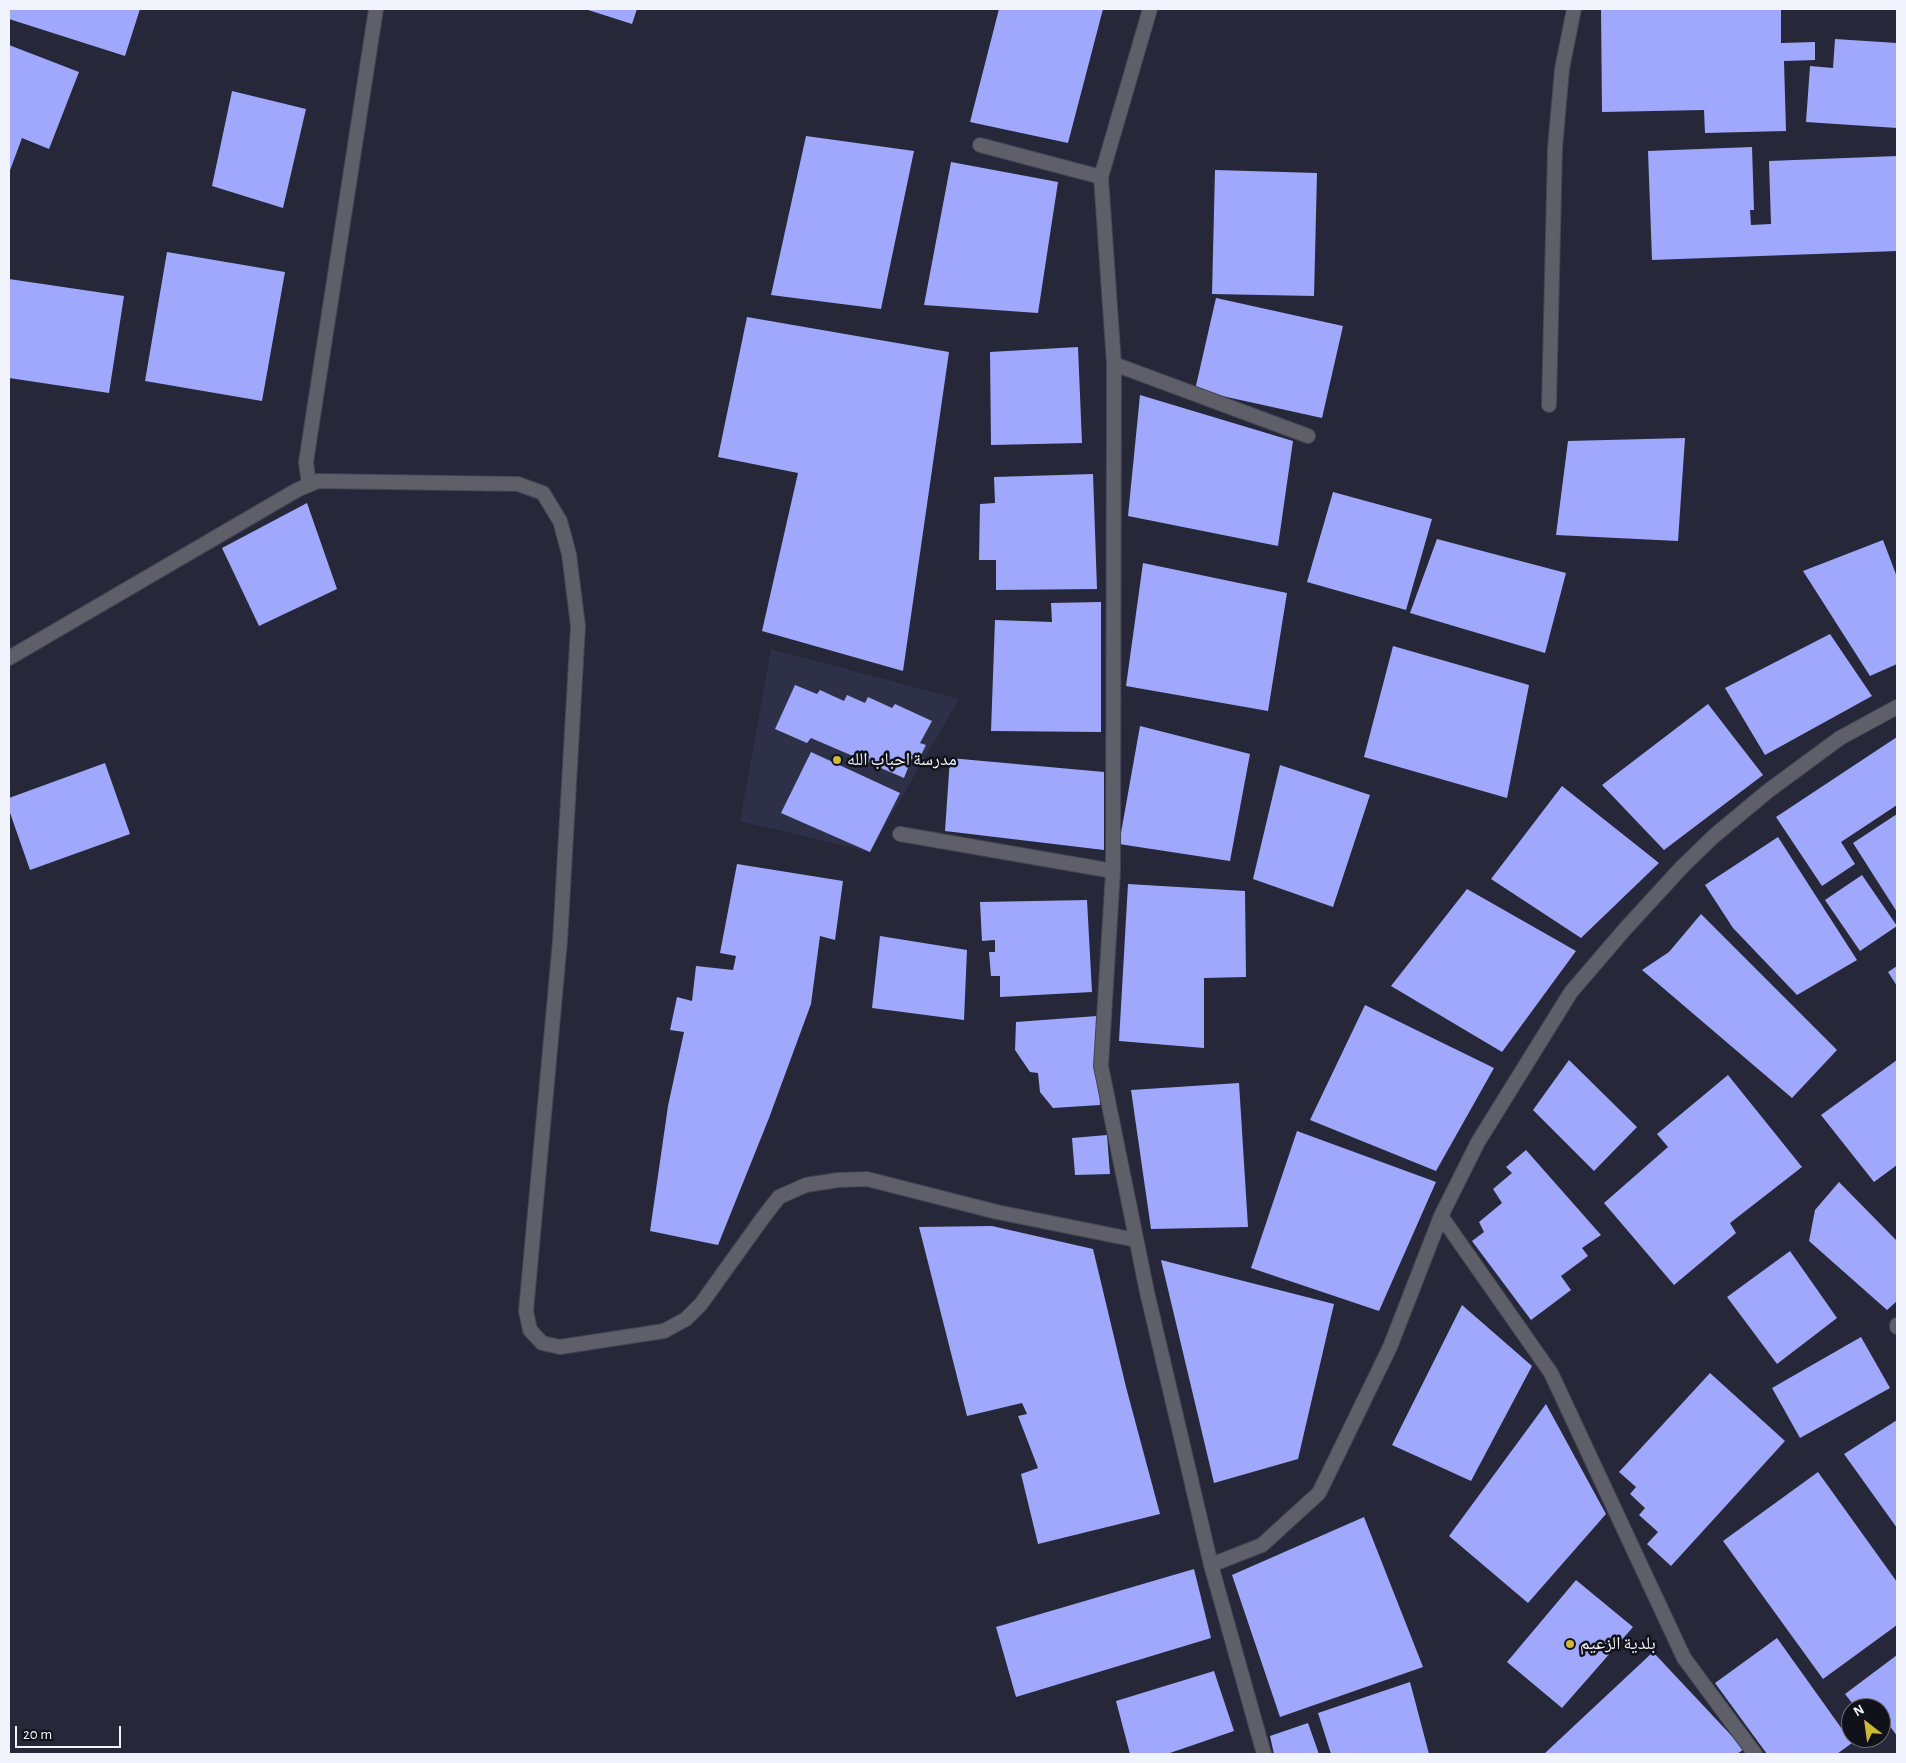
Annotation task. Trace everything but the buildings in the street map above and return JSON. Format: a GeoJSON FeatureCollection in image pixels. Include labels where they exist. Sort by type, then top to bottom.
{"type":"FeatureCollection","features":[{"type":"Feature","properties":{"kind":"street"},"geometry":{"type":"LineString","coordinates":[[309,485],[306,462],[376,9]]}},
{"type":"Feature","properties":{"kind":"street"},"geometry":{"type":"LineString","coordinates":[[1150,9],[1101,177],[1114,364],[1113,871],[1101,1066],[1147,1292],[1211,1565],[1264,1754]]}},
{"type":"Feature","properties":{"kind":"street"},"geometry":{"type":"LineString","coordinates":[[1548,405],[1555,148],[1562,69],[1574,9]]}},
{"type":"Feature","properties":{"kind":"street"},"geometry":{"type":"LineString","coordinates":[[980,145],[1101,177]]}},
{"type":"Feature","properties":{"kind":"street"},"geometry":{"type":"LineString","coordinates":[[1114,364],[1308,436]]}},
{"type":"Feature","properties":{"kind":"street"},"geometry":{"type":"LineString","coordinates":[[9,658],[297,490],[318,481],[518,484],[543,493],[560,521],[569,554],[578,626],[560,940],[526,1311],[530,1330],[542,1343],[560,1347],[664,1331],[686,1319],[701,1304],[779,1197],[806,1185],[822,1182],[867,1179],[997,1212],[1136,1240]]}},
{"type":"Feature","properties":{"kind":"street"},"geometry":{"type":"LineString","coordinates":[[1211,1565],[1262,1545],[1319,1493],[1390,1347],[1441,1216],[1478,1142],[1570,992],[1682,867],[1714,836],[1768,791],[1840,738],[1897,707]]}},
{"type":"Feature","properties":{"kind":"street"},"geometry":{"type":"LineString","coordinates":[[900,834],[1113,871]]}},
{"type":"Feature","properties":{"kind":"street"},"geometry":{"type":"LineString","coordinates":[[1441,1216],[1551,1373],[1684,1658],[1755,1754]]}},
{"type":"Feature","properties":{"kind":"shaded area","name":"مدرسة احباب الله"},"geometry":{"type":"Polygon","coordinates":[[[771,649],[959,699],[870,852],[740,821],[771,649]]]}},
{"type":"Feature","properties":{"kind":"place","name":"مدرسة احباب الله"},"geometry":{"type":"Point","coordinates":[837,760]}},
{"type":"Feature","properties":{"kind":"place","name":"بلدية الزعيم"},"geometry":{"type":"Point","coordinates":[1570,1644]}}]}
